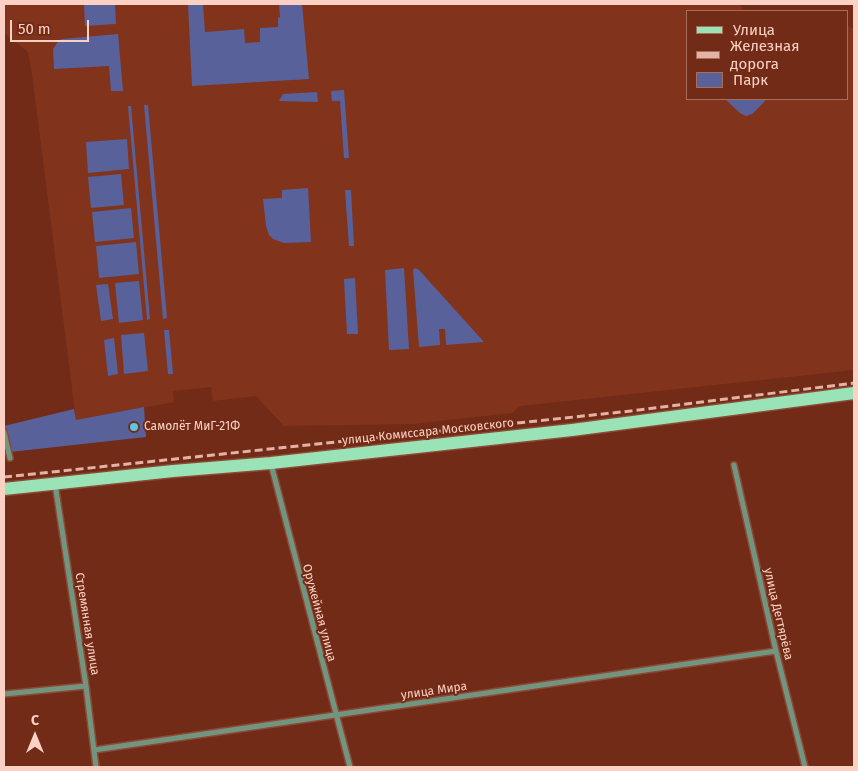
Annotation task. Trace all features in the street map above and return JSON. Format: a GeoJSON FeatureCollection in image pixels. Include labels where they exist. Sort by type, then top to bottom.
{"type":"FeatureCollection","features":[{"type":"Feature","properties":{"kind":"main road","name":"улица Комиссара Московского"},"geometry":{"type":"LineString","coordinates":[[4,489],[173,471],[271,463],[562,431],[854,393]]}},
{"type":"Feature","properties":{"kind":"street"},"geometry":{"type":"LineString","coordinates":[[4,432],[10,458]]}},
{"type":"Feature","properties":{"kind":"street","name":"Оружейная улица"},"geometry":{"type":"LineString","coordinates":[[271,463],[350,767]]}},
{"type":"Feature","properties":{"kind":"street","name":"улица Дегтярёва"},"geometry":{"type":"LineString","coordinates":[[734,465],[805,767]]}},
{"type":"Feature","properties":{"kind":"street","name":"Стремянная улица"},"geometry":{"type":"LineString","coordinates":[[55,484],[86,686],[96,767]]}},
{"type":"Feature","properties":{"kind":"street","name":"улица Мира"},"geometry":{"type":"LineString","coordinates":[[94,750],[776,650]]}},
{"type":"Feature","properties":{"kind":"street"},"geometry":{"type":"LineString","coordinates":[[4,694],[86,686]]}},
{"type":"Feature","properties":{"kind":"shaded area"},"geometry":{"type":"Polygon","coordinates":[[[4,4],[740,4],[743,10],[686,10],[686,100],[848,100],[848,26],[854,29],[854,370],[520,406],[512,413],[412,424],[284,426],[256,396],[213,401],[211,387],[173,391],[174,402],[76,420],[28,52],[4,33],[4,4]]]}},
{"type":"Feature","properties":{"kind":"green space"},"geometry":{"type":"Polygon","coordinates":[[[84,4],[115,4],[116,24],[85,26],[84,4]]]}},
{"type":"Feature","properties":{"kind":"green space"},"geometry":{"type":"Polygon","coordinates":[[[188,4],[203,4],[205,32],[244,29],[245,43],[260,42],[260,28],[278,27],[278,18],[280,17],[279,4],[302,4],[309,79],[192,86],[188,4]]]}},
{"type":"Feature","properties":{"kind":"green space"},"geometry":{"type":"Polygon","coordinates":[[[118,34],[123,91],[111,91],[109,66],[54,69],[53,49],[62,39],[118,34]]]}},
{"type":"Feature","properties":{"kind":"green space"},"geometry":{"type":"Polygon","coordinates":[[[344,90],[349,158],[344,158],[340,101],[332,101],[331,91],[344,90]]]}},
{"type":"Feature","properties":{"kind":"green space"},"geometry":{"type":"Polygon","coordinates":[[[317,92],[318,102],[279,101],[283,94],[317,92]]]}},
{"type":"Feature","properties":{"kind":"green space"},"geometry":{"type":"Polygon","coordinates":[[[726,100],[766,100],[752,114],[746,116],[726,100]]]}},
{"type":"Feature","properties":{"kind":"green space"},"geometry":{"type":"Polygon","coordinates":[[[144,105],[148,105],[167,318],[163,319],[144,105]]]}},
{"type":"Feature","properties":{"kind":"green space"},"geometry":{"type":"Polygon","coordinates":[[[128,106],[131,106],[150,319],[147,320],[128,106]]]}},
{"type":"Feature","properties":{"kind":"green space"},"geometry":{"type":"Polygon","coordinates":[[[127,139],[129,169],[88,173],[86,142],[127,139]]]}},
{"type":"Feature","properties":{"kind":"green space"},"geometry":{"type":"Polygon","coordinates":[[[121,174],[124,205],[91,208],[88,177],[121,174]]]}},
{"type":"Feature","properties":{"kind":"green space"},"geometry":{"type":"Polygon","coordinates":[[[308,188],[311,242],[284,243],[273,239],[269,235],[266,226],[263,199],[282,198],[282,190],[308,188]]]}},
{"type":"Feature","properties":{"kind":"green space"},"geometry":{"type":"Polygon","coordinates":[[[345,190],[351,190],[354,246],[349,246],[345,190]]]}},
{"type":"Feature","properties":{"kind":"green space"},"geometry":{"type":"Polygon","coordinates":[[[131,208],[134,238],[95,242],[92,212],[131,208]]]}},
{"type":"Feature","properties":{"kind":"green space"},"geometry":{"type":"Polygon","coordinates":[[[136,242],[139,274],[99,278],[96,246],[136,242]]]}},
{"type":"Feature","properties":{"kind":"green space"},"geometry":{"type":"Polygon","coordinates":[[[404,268],[409,349],[389,350],[385,270],[404,268]]]}},
{"type":"Feature","properties":{"kind":"green space"},"geometry":{"type":"Polygon","coordinates":[[[415,268],[419,270],[484,342],[446,345],[445,329],[439,329],[440,345],[419,347],[413,270],[415,268]]]}},
{"type":"Feature","properties":{"kind":"green space"},"geometry":{"type":"Polygon","coordinates":[[[355,278],[358,334],[347,334],[344,279],[355,278]]]}},
{"type":"Feature","properties":{"kind":"green space"},"geometry":{"type":"Polygon","coordinates":[[[139,281],[143,320],[119,323],[115,283],[139,281]]]}},
{"type":"Feature","properties":{"kind":"green space"},"geometry":{"type":"Polygon","coordinates":[[[108,284],[113,319],[101,321],[96,285],[108,284]]]}},
{"type":"Feature","properties":{"kind":"green space"},"geometry":{"type":"Polygon","coordinates":[[[164,330],[169,330],[173,374],[168,374],[164,330]]]}},
{"type":"Feature","properties":{"kind":"green space"},"geometry":{"type":"Polygon","coordinates":[[[144,333],[148,371],[124,374],[121,335],[144,333]]]}},
{"type":"Feature","properties":{"kind":"green space"},"geometry":{"type":"Polygon","coordinates":[[[114,338],[118,374],[108,376],[104,340],[114,338]]]}},
{"type":"Feature","properties":{"kind":"green space"},"geometry":{"type":"Polygon","coordinates":[[[144,407],[146,437],[10,452],[4,426],[74,409],[76,420],[144,407]]]}},
{"type":"Feature","properties":{"kind":"railway"},"geometry":{"type":"LineString","coordinates":[[4,477],[631,411],[854,383]]}},
{"type":"Feature","properties":{"kind":"place","name":"Самолёт МиГ-21Ф"},"geometry":{"type":"Point","coordinates":[134,427]}}]}
